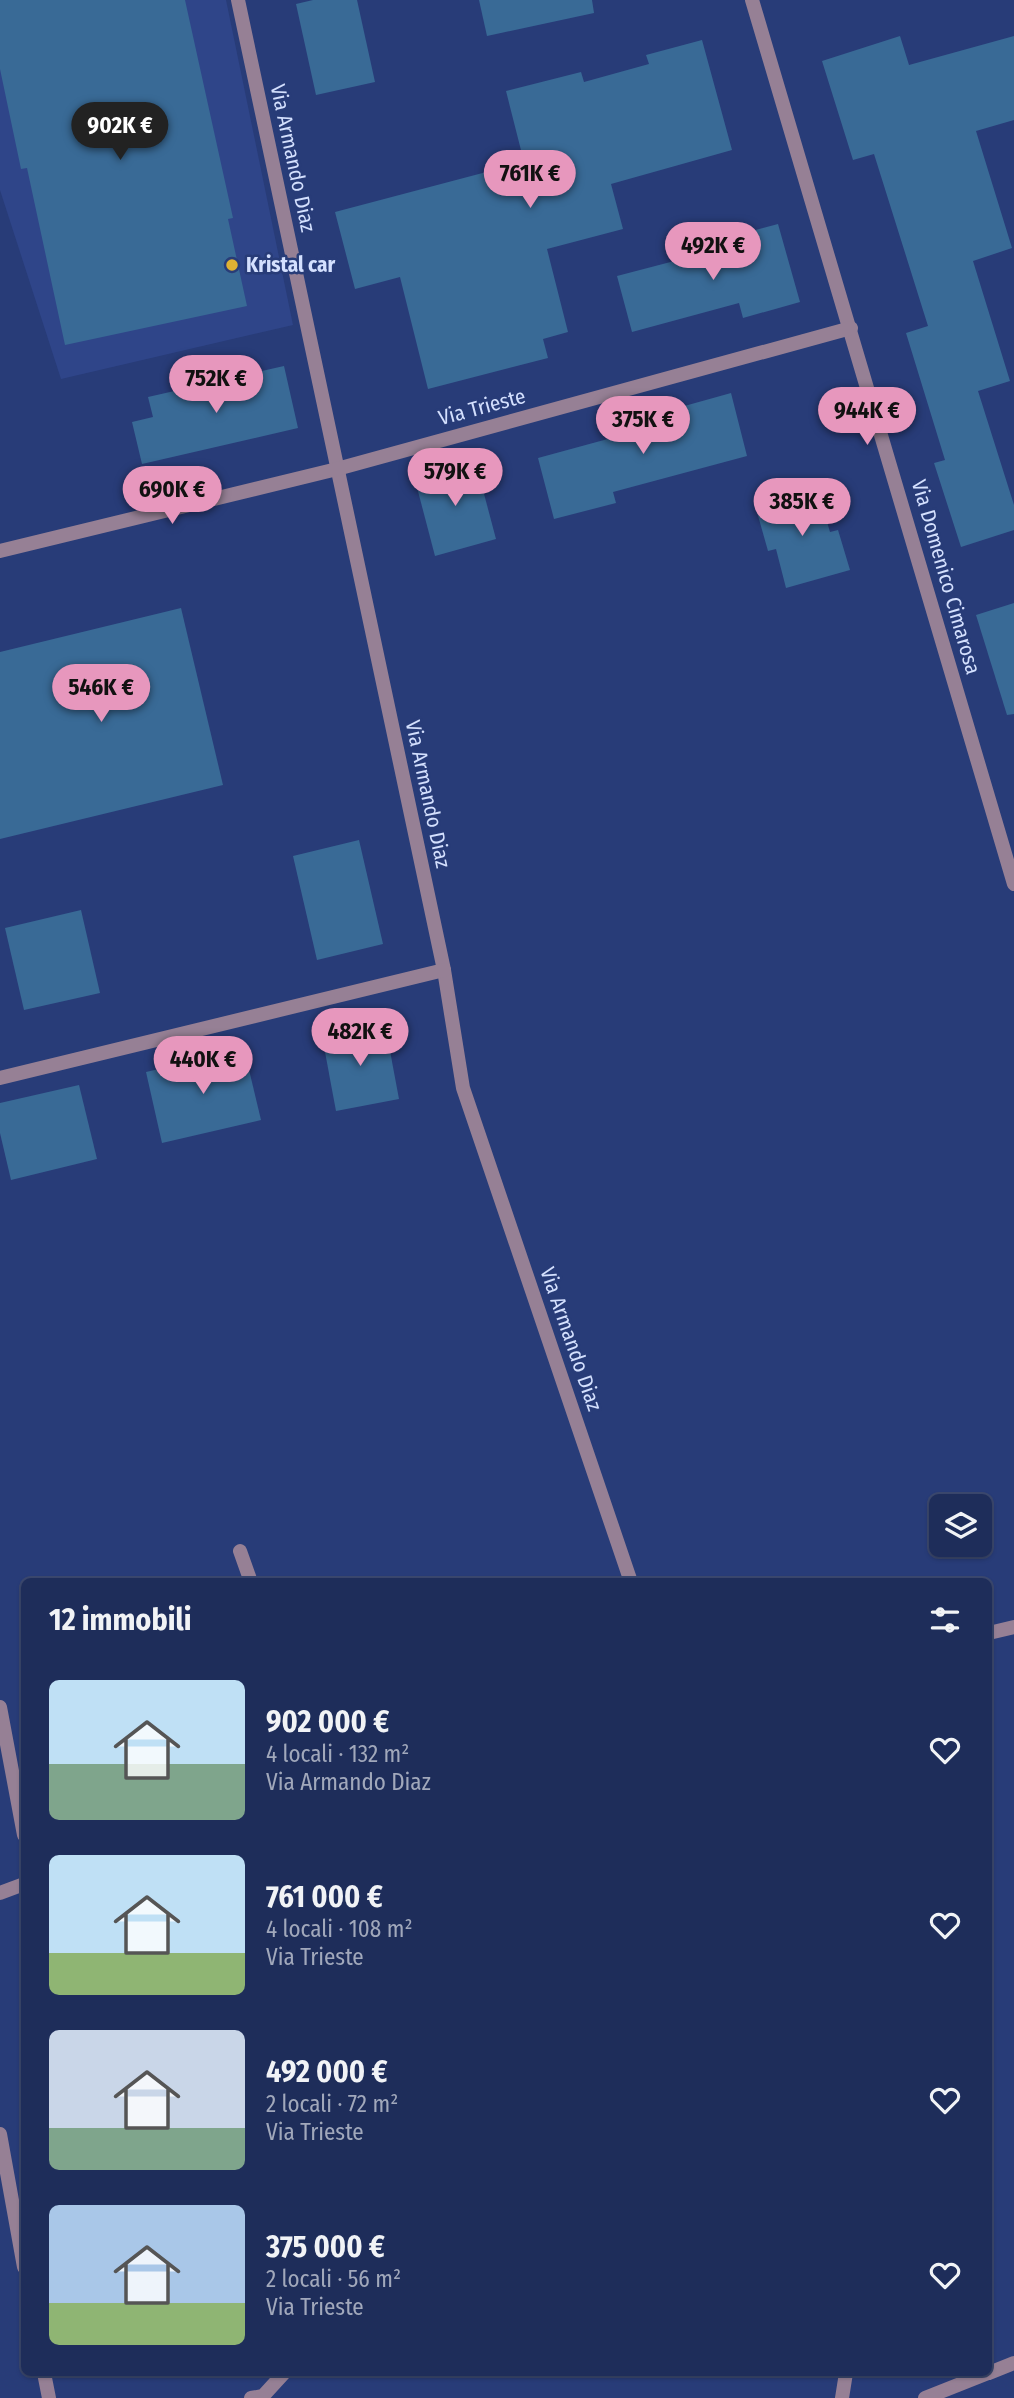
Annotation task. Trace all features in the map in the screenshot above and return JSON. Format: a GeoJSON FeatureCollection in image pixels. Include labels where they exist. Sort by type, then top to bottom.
{"type":"FeatureCollection","features":[{"type":"Feature","properties":{"kind":"street","name":"Via Armando Diaz"},"geometry":{"type":"LineString","coordinates":[[238,0],[444,970],[463,1088],[630,1578]]}},
{"type":"Feature","properties":{"kind":"street","name":"Via Domenico Cimarosa"},"geometry":{"type":"LineString","coordinates":[[752,0],[1014,884]]}},
{"type":"Feature","properties":{"kind":"street","name":"Via Trieste"},"geometry":{"type":"LineString","coordinates":[[0,551],[337,468],[851,328]]}},
{"type":"Feature","properties":{"kind":"street"},"geometry":{"type":"LineString","coordinates":[[0,1078],[444,970]]}},
{"type":"Feature","properties":{"kind":"street"},"geometry":{"type":"LineString","coordinates":[[240,1551],[250,1578]]}},
{"type":"Feature","properties":{"kind":"street"},"geometry":{"type":"LineString","coordinates":[[992,1632],[1014,1627]]}},
{"type":"Feature","properties":{"kind":"street"},"geometry":{"type":"LineString","coordinates":[[0,1707],[21,1819]]}},
{"type":"Feature","properties":{"kind":"street"},"geometry":{"type":"LineString","coordinates":[[0,1893],[21,1885]]}},
{"type":"Feature","properties":{"kind":"street"},"geometry":{"type":"LineString","coordinates":[[0,2134],[21,2250]]}},
{"type":"Feature","properties":{"kind":"street"},"geometry":{"type":"LineString","coordinates":[[992,2371],[1014,2363]]}},
{"type":"Feature","properties":{"kind":"street"},"geometry":{"type":"LineString","coordinates":[[45,2376],[49,2398]]}},
{"type":"Feature","properties":{"kind":"street"},"geometry":{"type":"LineString","coordinates":[[251,2398],[263,2396],[281,2376]]}},
{"type":"Feature","properties":{"kind":"street"},"geometry":{"type":"LineString","coordinates":[[842,2398],[846,2376]]}},
{"type":"Feature","properties":{"kind":"street"},"geometry":{"type":"LineString","coordinates":[[925,2398],[980,2376]]}},
{"type":"Feature","properties":{"kind":"shaded area"},"geometry":{"type":"Polygon","coordinates":[[[0,0],[226,0],[293,325],[61,379],[0,190],[0,0]]]}},
{"type":"Feature","properties":{"kind":"building"},"geometry":{"type":"Polygon","coordinates":[[[0,0],[185,0],[233,218],[228,219],[247,306],[65,345],[27,168],[21,169],[0,69],[0,0]]]}},
{"type":"Feature","properties":{"kind":"building"},"geometry":{"type":"Polygon","coordinates":[[[313,0],[357,0],[375,82],[316,95],[296,4],[313,0]]]}},
{"type":"Feature","properties":{"kind":"building"},"geometry":{"type":"Polygon","coordinates":[[[479,0],[592,0],[594,13],[487,36],[479,0]]]}},
{"type":"Feature","properties":{"kind":"building"},"geometry":{"type":"Polygon","coordinates":[[[900,36],[909,65],[1014,36],[1014,120],[976,131],[1012,248],[973,261],[1010,381],[978,391],[1014,505],[1014,530],[961,547],[934,463],[945,460],[906,333],[928,326],[874,154],[853,160],[822,61],[900,36]]]}},
{"type":"Feature","properties":{"kind":"building"},"geometry":{"type":"Polygon","coordinates":[[[702,40],[732,150],[611,184],[623,229],[547,249],[568,332],[543,339],[548,358],[428,389],[400,277],[355,289],[335,212],[524,162],[506,91],[581,72],[584,82],[649,64],[646,55],[702,40]]]}},
{"type":"Feature","properties":{"kind":"building"},"geometry":{"type":"Polygon","coordinates":[[[778,224],[800,302],[743,318],[739,303],[632,332],[617,276],[724,248],[721,239],[778,224]]]}},
{"type":"Feature","properties":{"kind":"building"},"geometry":{"type":"Polygon","coordinates":[[[284,366],[298,428],[142,464],[132,422],[153,417],[148,397],[284,366]]]}},
{"type":"Feature","properties":{"kind":"building"},"geometry":{"type":"Polygon","coordinates":[[[731,393],[747,456],[613,492],[616,503],[554,519],[538,458],[648,428],[645,417],[731,393]]]}},
{"type":"Feature","properties":{"kind":"building"},"geometry":{"type":"Polygon","coordinates":[[[475,460],[496,539],[435,556],[414,476],[475,460]]]}},
{"type":"Feature","properties":{"kind":"building"},"geometry":{"type":"Polygon","coordinates":[[[817,488],[830,532],[838,530],[850,570],[786,588],[776,549],[768,551],[755,505],[817,488]]]}},
{"type":"Feature","properties":{"kind":"building"},"geometry":{"type":"Polygon","coordinates":[[[1014,603],[1014,714],[1007,715],[976,615],[1014,603]]]}},
{"type":"Feature","properties":{"kind":"building"},"geometry":{"type":"Polygon","coordinates":[[[181,608],[223,785],[0,839],[0,652],[181,608]]]}},
{"type":"Feature","properties":{"kind":"building"},"geometry":{"type":"Polygon","coordinates":[[[359,840],[383,944],[317,960],[293,856],[359,840]]]}},
{"type":"Feature","properties":{"kind":"building"},"geometry":{"type":"Polygon","coordinates":[[[81,910],[100,993],[24,1010],[5,928],[81,910]]]}},
{"type":"Feature","properties":{"kind":"building"},"geometry":{"type":"Polygon","coordinates":[[[385,1024],[399,1099],[336,1111],[322,1036],[385,1024]]]}},
{"type":"Feature","properties":{"kind":"building"},"geometry":{"type":"Polygon","coordinates":[[[244,1049],[261,1120],[162,1143],[146,1072],[244,1049]]]}},
{"type":"Feature","properties":{"kind":"building"},"geometry":{"type":"Polygon","coordinates":[[[79,1085],[97,1159],[11,1180],[0,1133],[0,1103],[79,1085]]]}},
{"type":"Feature","properties":{"kind":"place","name":"Kristal car"},"geometry":{"type":"Point","coordinates":[232,265]}}]}
